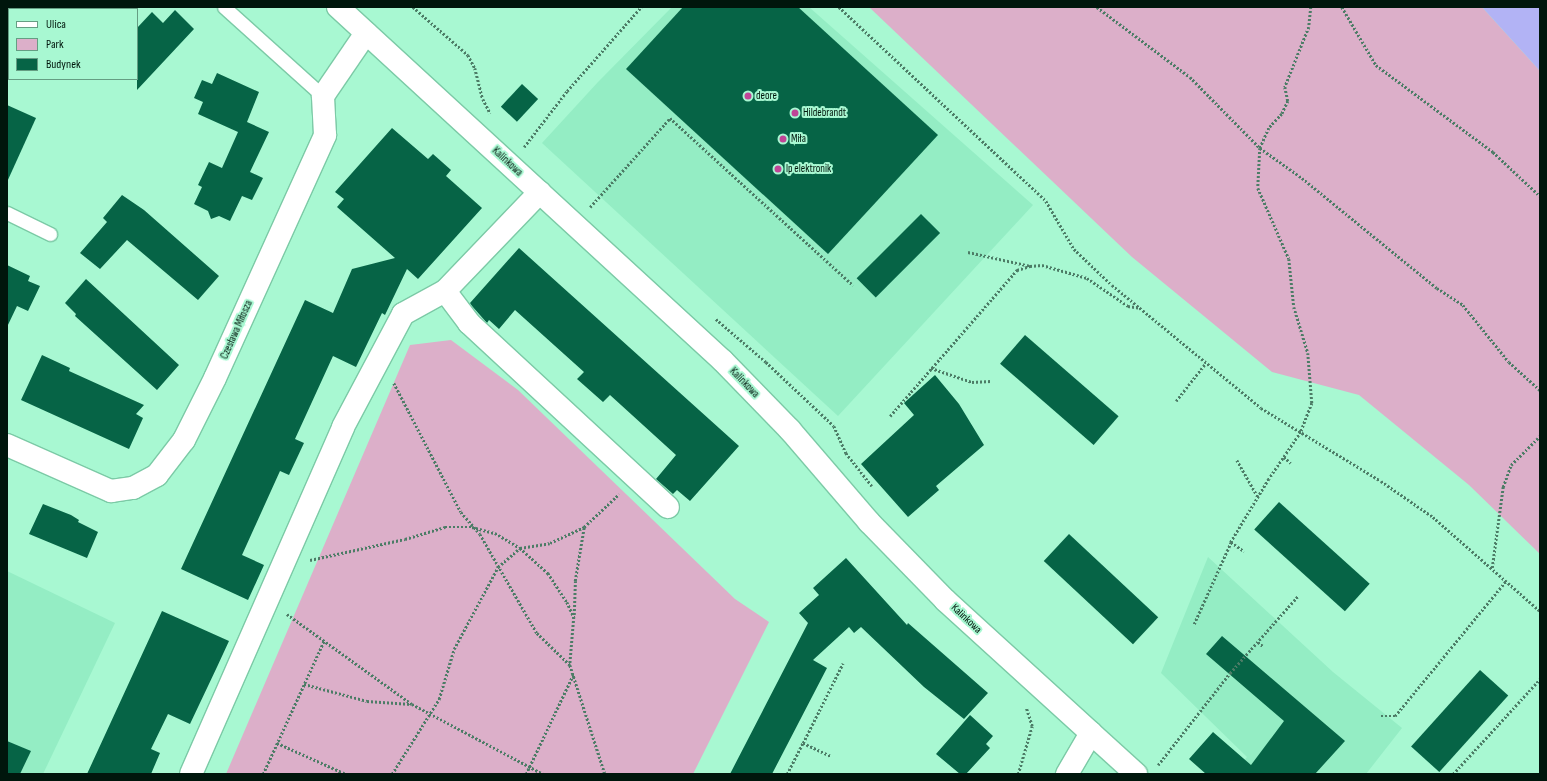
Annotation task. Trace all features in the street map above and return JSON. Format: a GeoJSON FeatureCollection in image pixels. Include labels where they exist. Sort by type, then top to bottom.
{"type":"FeatureCollection","features":[{"type":"Feature","properties":{"kind":"street","name":"Kalinkowa"},"geometry":{"type":"LineString","coordinates":[[338,7],[723,361],[790,430],[869,522],[945,600],[1136,774]]}},
{"type":"Feature","properties":{"kind":"street"},"geometry":{"type":"LineString","coordinates":[[323,96],[366,33]]}},
{"type":"Feature","properties":{"kind":"street","name":"Czesława Miłosza"},"geometry":{"type":"LineString","coordinates":[[7,445],[111,491],[133,488],[157,475],[184,440],[216,378],[325,135],[323,96]]}},
{"type":"Feature","properties":{"kind":"street"},"geometry":{"type":"LineString","coordinates":[[190,774],[343,426],[403,314],[445,291],[540,192]]}},
{"type":"Feature","properties":{"kind":"street"},"geometry":{"type":"LineString","coordinates":[[445,291],[469,323],[668,508]]}},
{"type":"Feature","properties":{"kind":"street"},"geometry":{"type":"LineString","coordinates":[[1067,774],[1091,733]]}},
{"type":"Feature","properties":{"kind":"lane"},"geometry":{"type":"LineString","coordinates":[[224,7],[323,96]]}},
{"type":"Feature","properties":{"kind":"lane"},"geometry":{"type":"LineString","coordinates":[[7,214],[50,234]]}},
{"type":"Feature","properties":{"kind":"path"},"geometry":{"type":"LineString","coordinates":[[413,7],[468,55],[475,68],[483,98],[491,114]]}},
{"type":"Feature","properties":{"kind":"path"},"geometry":{"type":"LineString","coordinates":[[517,144],[522,149],[567,92],[641,7]]}},
{"type":"Feature","properties":{"kind":"path"},"geometry":{"type":"LineString","coordinates":[[839,7],[1046,201],[1062,231],[1087,263],[1205,364],[1261,408],[1433,517],[1540,611]]}},
{"type":"Feature","properties":{"kind":"path"},"geometry":{"type":"LineString","coordinates":[[1096,7],[1190,77],[1260,148],[1302,178],[1437,288],[1463,306],[1509,362],[1540,390]]}},
{"type":"Feature","properties":{"kind":"path"},"geometry":{"type":"LineString","coordinates":[[1194,624],[1231,542],[1258,497],[1301,432],[1312,403],[1308,353],[1294,307],[1289,258],[1258,188],[1260,148],[1269,128],[1282,114],[1288,101],[1285,87],[1309,26],[1311,7]]}},
{"type":"Feature","properties":{"kind":"path"},"geometry":{"type":"LineString","coordinates":[[1342,7],[1376,65],[1493,152],[1540,196]]}},
{"type":"Feature","properties":{"kind":"path"},"geometry":{"type":"LineString","coordinates":[[587,210],[670,118],[853,285]]}},
{"type":"Feature","properties":{"kind":"path"},"geometry":{"type":"LineString","coordinates":[[968,252],[1030,266]]}},
{"type":"Feature","properties":{"kind":"path"},"geometry":{"type":"LineString","coordinates":[[890,416],[1017,270],[1030,266],[1042,265],[1087,278],[1128,306],[1140,308]]}},
{"type":"Feature","properties":{"kind":"path"},"geometry":{"type":"LineString","coordinates":[[712,316],[766,362],[834,426],[846,453],[876,490]]}},
{"type":"Feature","properties":{"kind":"path"},"geometry":{"type":"LineString","coordinates":[[1176,401],[1205,364]]}},
{"type":"Feature","properties":{"kind":"path"},"geometry":{"type":"LineString","coordinates":[[375,366],[394,382],[461,512],[472,527],[480,534],[536,633],[570,665],[605,774]]}},
{"type":"Feature","properties":{"kind":"path"},"geometry":{"type":"LineString","coordinates":[[931,368],[972,382],[990,381]]}},
{"type":"Feature","properties":{"kind":"path"},"geometry":{"type":"LineString","coordinates":[[1492,568],[1503,487],[1511,465],[1540,436]]}},
{"type":"Feature","properties":{"kind":"path"},"geometry":{"type":"LineString","coordinates":[[1284,457],[1291,463]]}},
{"type":"Feature","properties":{"kind":"path"},"geometry":{"type":"LineString","coordinates":[[1237,460],[1258,497]]}},
{"type":"Feature","properties":{"kind":"path"},"geometry":{"type":"LineString","coordinates":[[392,774],[439,700],[454,649],[498,568],[520,548],[550,543],[584,527],[636,477]]}},
{"type":"Feature","properties":{"kind":"path"},"geometry":{"type":"LineString","coordinates":[[284,561],[300,562],[405,539],[445,527],[472,527],[495,533],[520,548],[548,573],[574,617]]}},
{"type":"Feature","properties":{"kind":"path"},"geometry":{"type":"LineString","coordinates":[[570,665],[575,581],[584,527]]}},
{"type":"Feature","properties":{"kind":"path"},"geometry":{"type":"LineString","coordinates":[[1231,542],[1244,551]]}},
{"type":"Feature","properties":{"kind":"path"},"geometry":{"type":"LineString","coordinates":[[1382,716],[1395,716],[1506,580]]}},
{"type":"Feature","properties":{"kind":"path"},"geometry":{"type":"LineString","coordinates":[[1157,767],[1258,642],[1298,596]]}},
{"type":"Feature","properties":{"kind":"path"},"geometry":{"type":"LineString","coordinates":[[267,599],[412,704],[543,774]]}},
{"type":"Feature","properties":{"kind":"path"},"geometry":{"type":"LineString","coordinates":[[263,774],[324,641]]}},
{"type":"Feature","properties":{"kind":"path"},"geometry":{"type":"LineString","coordinates":[[1258,642],[1263,646]]}},
{"type":"Feature","properties":{"kind":"path"},"geometry":{"type":"LineString","coordinates":[[787,774],[843,663]]}},
{"type":"Feature","properties":{"kind":"path"},"geometry":{"type":"LineString","coordinates":[[526,774],[574,675]]}},
{"type":"Feature","properties":{"kind":"path"},"geometry":{"type":"LineString","coordinates":[[1453,774],[1540,679]]}},
{"type":"Feature","properties":{"kind":"path"},"geometry":{"type":"LineString","coordinates":[[304,684],[367,702],[412,704]]}},
{"type":"Feature","properties":{"kind":"path"},"geometry":{"type":"LineString","coordinates":[[277,743],[346,774]]}},
{"type":"Feature","properties":{"kind":"path"},"geometry":{"type":"LineString","coordinates":[[803,743],[831,756]]}},
{"type":"Feature","properties":{"kind":"shaded area"},"geometry":{"type":"Polygon","coordinates":[[[672,7],[809,7],[1033,205],[838,416],[542,143],[598,82],[672,7]]]}},
{"type":"Feature","properties":{"kind":"shaded area"},"geometry":{"type":"Polygon","coordinates":[[[1208,557],[1333,672],[1402,728],[1366,774],[1232,774],[1247,757],[1161,673],[1208,557]]]}},
{"type":"Feature","properties":{"kind":"shaded area"},"geometry":{"type":"Polygon","coordinates":[[[7,571],[115,623],[43,774],[7,774],[7,571]]]}},
{"type":"Feature","properties":{"kind":"green space"},"geometry":{"type":"Polygon","coordinates":[[[869,7],[1482,7],[1540,71],[1540,554],[1469,485],[1359,395],[1272,372],[1132,257],[869,7]]]}},
{"type":"Feature","properties":{"kind":"green space"},"geometry":{"type":"Polygon","coordinates":[[[451,340],[518,390],[735,599],[769,622],[693,774],[226,774],[410,345],[451,340]]]}},
{"type":"Feature","properties":{"kind":"water"},"geometry":{"type":"Polygon","coordinates":[[[1482,7],[1540,7],[1540,71],[1482,7]]]}},
{"type":"Feature","properties":{"kind":"building","name":"Hildebrandt"},"geometry":{"type":"Polygon","coordinates":[[[683,7],[798,7],[938,135],[828,254],[626,69],[683,7]]]}},
{"type":"Feature","properties":{"kind":"building"},"geometry":{"type":"Polygon","coordinates":[[[175,10],[194,29],[137,90],[138,27],[152,12],[163,23],[175,10]]]}},
{"type":"Feature","properties":{"kind":"building"},"geometry":{"type":"Polygon","coordinates":[[[217,73],[259,92],[247,122],[269,132],[250,172],[263,178],[252,200],[242,196],[230,221],[219,216],[211,219],[208,211],[194,204],[202,187],[198,185],[209,162],[222,168],[238,132],[198,114],[203,102],[194,98],[202,80],[212,84],[217,73]]]}},
{"type":"Feature","properties":{"kind":"building"},"geometry":{"type":"Polygon","coordinates":[[[522,84],[538,99],[517,122],[501,107],[522,84]]]}},
{"type":"Feature","properties":{"kind":"building"},"geometry":{"type":"Polygon","coordinates":[[[7,105],[36,118],[7,182],[7,105]]]}},
{"type":"Feature","properties":{"kind":"building"},"geometry":{"type":"Polygon","coordinates":[[[392,128],[428,159],[433,154],[451,170],[446,176],[482,208],[418,279],[407,269],[385,315],[382,313],[356,367],[333,356],[295,439],[304,443],[289,475],[280,471],[242,555],[264,565],[248,600],[181,569],[305,300],[333,313],[352,269],[395,258],[337,207],[344,199],[335,192],[392,128]]]}},
{"type":"Feature","properties":{"kind":"building"},"geometry":{"type":"Polygon","coordinates":[[[122,195],[144,210],[219,276],[198,300],[127,240],[100,269],[80,253],[107,222],[103,218],[122,195]]]}},
{"type":"Feature","properties":{"kind":"building"},"geometry":{"type":"Polygon","coordinates":[[[921,214],[940,233],[876,297],[857,278],[921,214]]]}},
{"type":"Feature","properties":{"kind":"building"},"geometry":{"type":"Polygon","coordinates":[[[519,248],[739,446],[690,501],[677,490],[673,494],[656,479],[676,455],[610,395],[603,402],[577,379],[584,372],[515,310],[499,329],[489,320],[487,323],[472,306],[470,303],[519,248]]]}},
{"type":"Feature","properties":{"kind":"building"},"geometry":{"type":"Polygon","coordinates":[[[7,265],[30,276],[28,281],[40,286],[28,311],[17,306],[7,327],[7,265]]]}},
{"type":"Feature","properties":{"kind":"building"},"geometry":{"type":"Polygon","coordinates":[[[86,279],[179,365],[157,390],[75,316],[76,314],[65,303],[86,279]]]}},
{"type":"Feature","properties":{"kind":"building"},"geometry":{"type":"Polygon","coordinates":[[[1025,335],[1119,416],[1094,445],[1000,364],[1025,335]]]}},
{"type":"Feature","properties":{"kind":"building"},"geometry":{"type":"Polygon","coordinates":[[[42,355],[70,368],[69,371],[144,405],[136,414],[143,418],[129,449],[21,400],[42,355]]]}},
{"type":"Feature","properties":{"kind":"building"},"geometry":{"type":"Polygon","coordinates":[[[935,375],[959,404],[984,445],[936,486],[939,490],[908,517],[861,464],[914,415],[904,403],[935,375]]]}},
{"type":"Feature","properties":{"kind":"building"},"geometry":{"type":"Polygon","coordinates":[[[1279,502],[1370,584],[1345,611],[1254,529],[1279,502]]]}},
{"type":"Feature","properties":{"kind":"building"},"geometry":{"type":"Polygon","coordinates":[[[43,504],[71,515],[79,520],[78,522],[98,532],[87,558],[29,534],[43,504]]]}},
{"type":"Feature","properties":{"kind":"building"},"geometry":{"type":"Polygon","coordinates":[[[1069,534],[1158,617],[1133,644],[1044,561],[1069,534]]]}},
{"type":"Feature","properties":{"kind":"building"},"geometry":{"type":"Polygon","coordinates":[[[846,558],[907,625],[908,623],[988,693],[964,719],[924,687],[861,627],[854,633],[849,627],[813,660],[827,668],[772,774],[730,774],[808,623],[799,613],[819,595],[813,588],[846,558]]]}},
{"type":"Feature","properties":{"kind":"building"},"geometry":{"type":"Polygon","coordinates":[[[162,611],[229,641],[190,724],[168,714],[151,749],[160,753],[151,774],[87,774],[162,611]]]}},
{"type":"Feature","properties":{"kind":"building"},"geometry":{"type":"Polygon","coordinates":[[[1222,636],[1345,741],[1315,774],[1206,774],[1189,759],[1213,732],[1251,765],[1284,721],[1206,654],[1222,636]]]}},
{"type":"Feature","properties":{"kind":"building"},"geometry":{"type":"Polygon","coordinates":[[[1480,670],[1508,695],[1439,772],[1411,747],[1480,670]]]}},
{"type":"Feature","properties":{"kind":"building"},"geometry":{"type":"Polygon","coordinates":[[[970,715],[993,736],[986,744],[990,748],[966,774],[960,774],[936,754],[970,715]]]}},
{"type":"Feature","properties":{"kind":"building"},"geometry":{"type":"Polygon","coordinates":[[[7,741],[31,751],[20,774],[7,774],[7,741]]]}},
{"type":"Feature","properties":{"kind":"place","name":"deore"},"geometry":{"type":"Point","coordinates":[748,96]}},
{"type":"Feature","properties":{"kind":"place","name":"Hildebrandt"},"geometry":{"type":"Point","coordinates":[795,113]}},
{"type":"Feature","properties":{"kind":"place","name":"Miła"},"geometry":{"type":"Point","coordinates":[783,139]}},
{"type":"Feature","properties":{"kind":"place","name":"lp elektronik"},"geometry":{"type":"Point","coordinates":[778,169]}}]}
